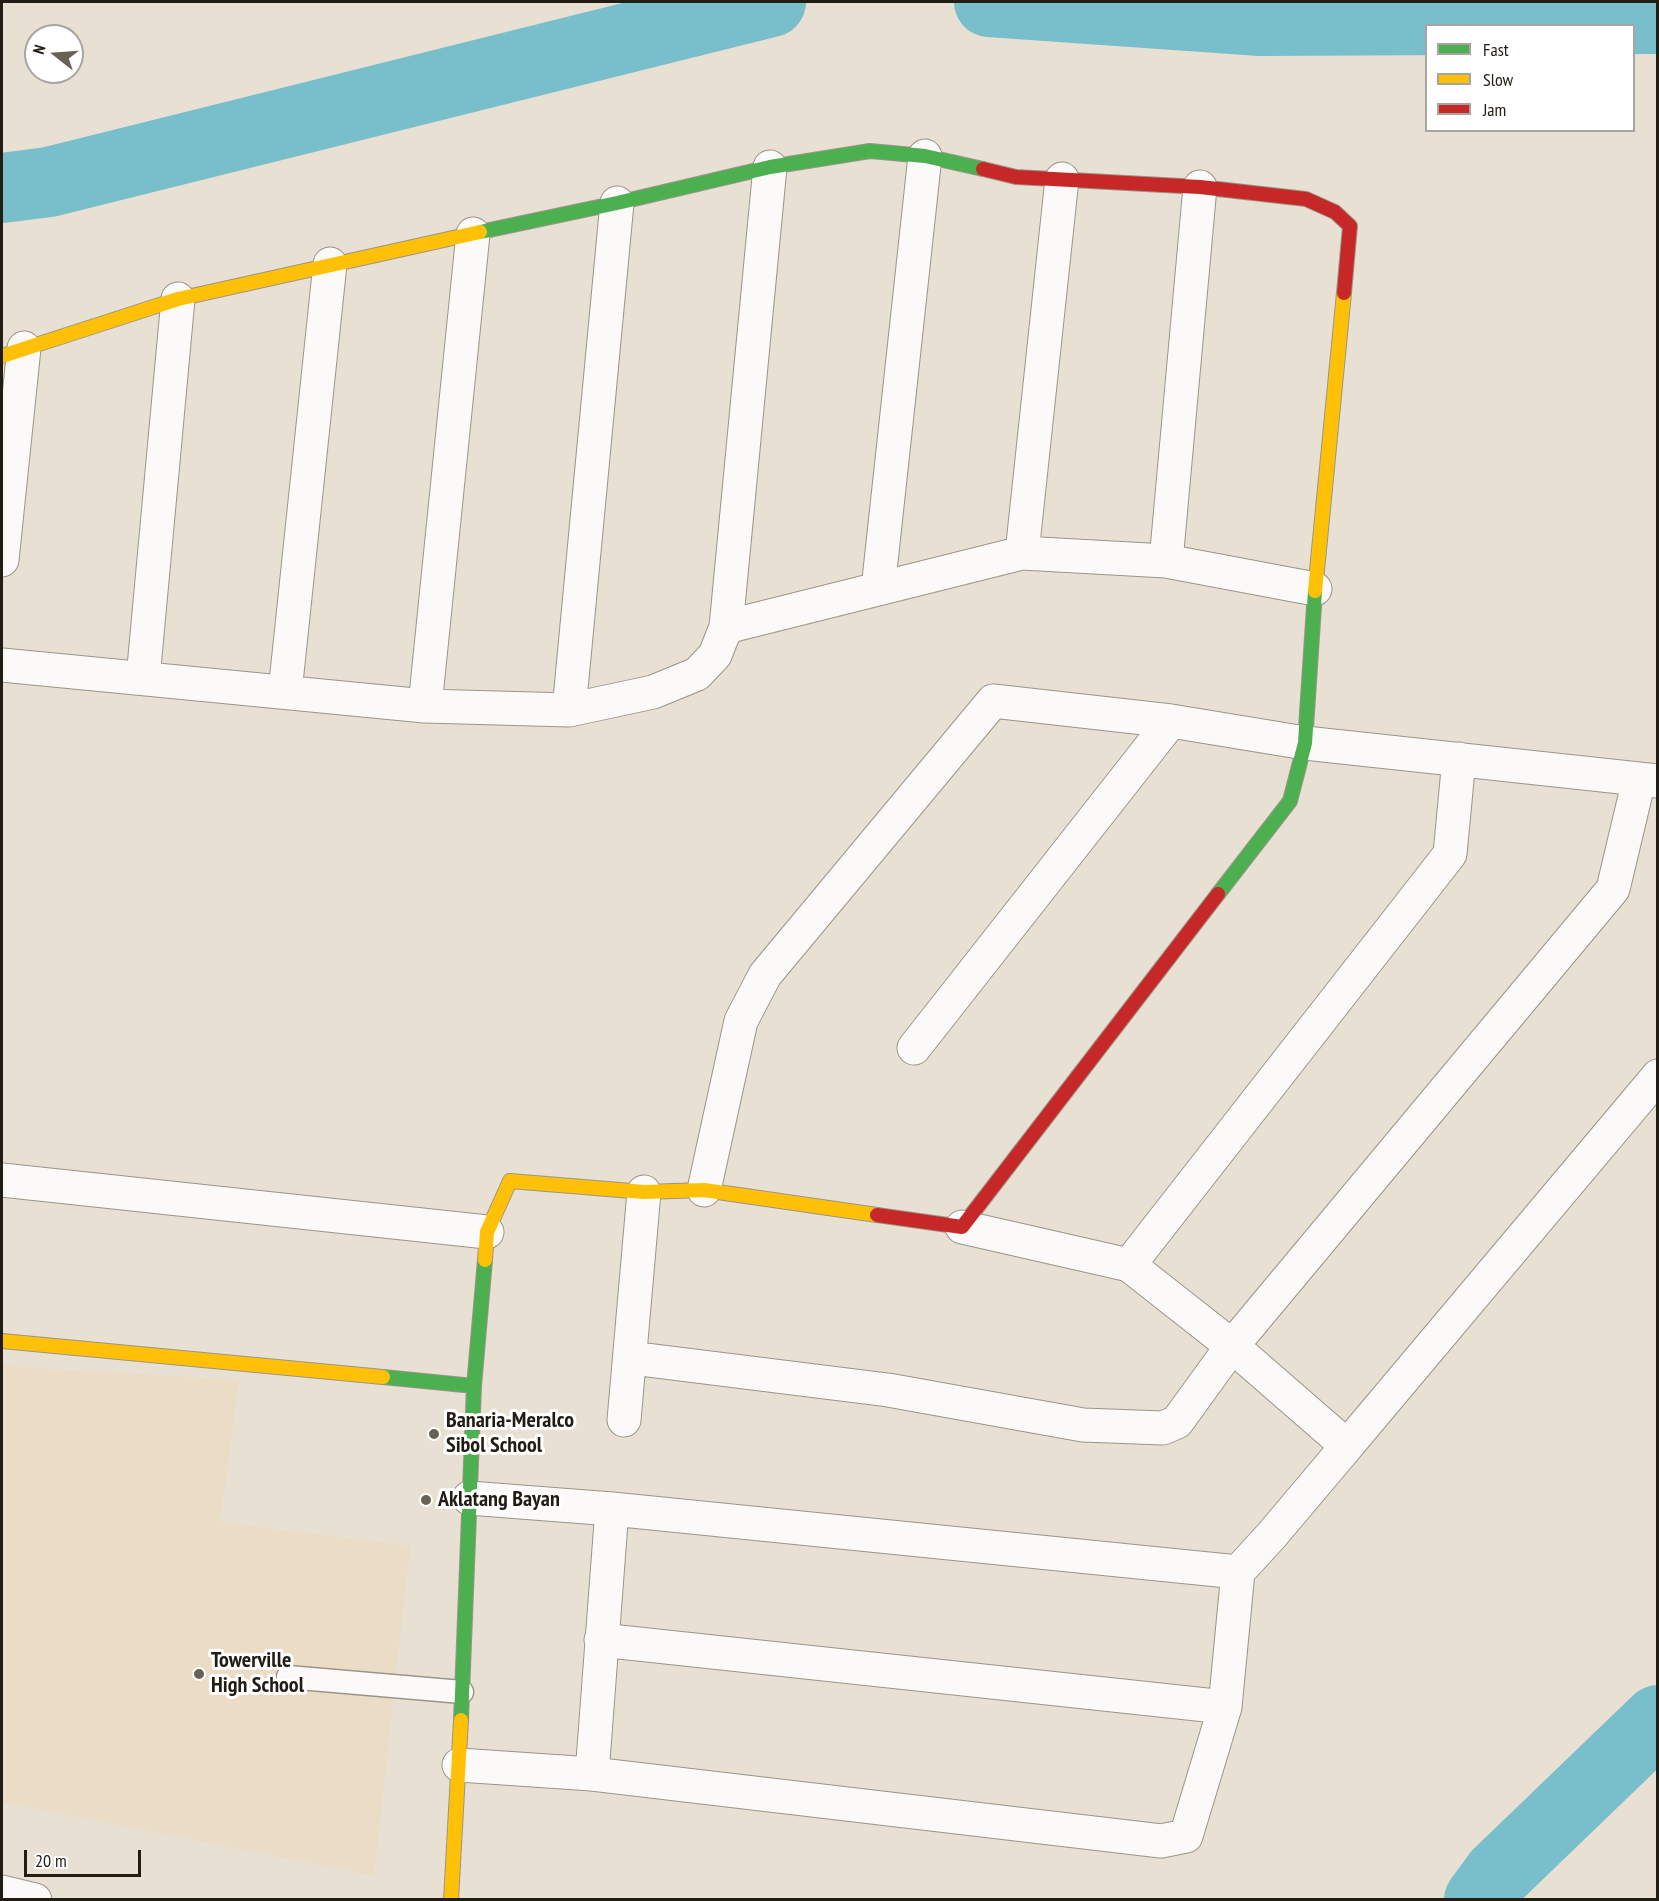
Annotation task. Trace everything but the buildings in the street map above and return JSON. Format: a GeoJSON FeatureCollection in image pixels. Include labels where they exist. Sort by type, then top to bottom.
{"type":"FeatureCollection","features":[{"type":"Feature","properties":{"kind":"street"},"geometry":{"type":"LineString","coordinates":[[2,560],[13,352],[178,299],[617,203],[770,167],[870,151],[925,156],[1016,177],[1200,187],[1306,199],[1335,212],[1350,226],[1315,589],[1305,743],[1290,801],[962,1227]]}},
{"type":"Feature","properties":{"kind":"street"},"geometry":{"type":"LineString","coordinates":[[878,589],[925,156]]}},
{"type":"Feature","properties":{"kind":"street"},"geometry":{"type":"LineString","coordinates":[[2,665],[425,706],[569,710],[653,692],[697,674],[716,654],[726,627],[770,167]]}},
{"type":"Feature","properties":{"kind":"street"},"geometry":{"type":"LineString","coordinates":[[1022,553],[1062,179]]}},
{"type":"Feature","properties":{"kind":"street"},"geometry":{"type":"LineString","coordinates":[[1166,561],[1200,187]]}},
{"type":"Feature","properties":{"kind":"street"},"geometry":{"type":"LineString","coordinates":[[569,710],[617,203]]}},
{"type":"Feature","properties":{"kind":"street"},"geometry":{"type":"LineString","coordinates":[[425,706],[473,234]]}},
{"type":"Feature","properties":{"kind":"street"},"geometry":{"type":"LineString","coordinates":[[285,692],[330,264]]}},
{"type":"Feature","properties":{"kind":"street"},"geometry":{"type":"LineString","coordinates":[[143,678],[178,299]]}},
{"type":"Feature","properties":{"kind":"street"},"geometry":{"type":"LineString","coordinates":[[726,627],[1022,553],[1166,561],[1315,589]]}},
{"type":"Feature","properties":{"kind":"street"},"geometry":{"type":"LineString","coordinates":[[631,1358],[888,1390],[1083,1425],[1162,1428],[1177,1422],[1232,1346],[1612,889],[1648,781],[1305,743],[1171,721],[993,701],[765,975],[741,1021],[704,1190]]}},
{"type":"Feature","properties":{"kind":"street"},"geometry":{"type":"LineString","coordinates":[[914,1048],[1171,721]]}},
{"type":"Feature","properties":{"kind":"street"},"geometry":{"type":"LineString","coordinates":[[1129,1265],[1450,854],[1459,759]]}},
{"type":"Feature","properties":{"kind":"street"},"geometry":{"type":"LineString","coordinates":[[459,1765],[591,1774],[1161,1841],[1186,1836],[1225,1707],[1238,1572],[1271,1536],[1658,1076]]}},
{"type":"Feature","properties":{"kind":"street"},"geometry":{"type":"LineString","coordinates":[[2,1180],[487,1232]]}},
{"type":"Feature","properties":{"kind":"street"},"geometry":{"type":"LineString","coordinates":[[451,1899],[459,1765],[474,1386],[487,1232],[510,1181],[644,1192],[704,1190],[962,1227],[1129,1265],[1232,1346],[1347,1446]]}},
{"type":"Feature","properties":{"kind":"street"},"geometry":{"type":"LineString","coordinates":[[624,1420],[644,1192]]}},
{"type":"Feature","properties":{"kind":"street"},"geometry":{"type":"LineString","coordinates":[[2,1341],[474,1386]]}},
{"type":"Feature","properties":{"kind":"street"},"geometry":{"type":"LineString","coordinates":[[469,1498],[612,1509],[1238,1572]]}},
{"type":"Feature","properties":{"kind":"street"},"geometry":{"type":"LineString","coordinates":[[591,1774],[612,1509]]}},
{"type":"Feature","properties":{"kind":"street"},"geometry":{"type":"LineString","coordinates":[[601,1640],[1225,1707]]}},
{"type":"Feature","properties":{"kind":"street"},"geometry":{"type":"LineString","coordinates":[[2,1892],[35,1899]]}},
{"type":"Feature","properties":{"kind":"lane"},"geometry":{"type":"LineString","coordinates":[[288,1677],[462,1692]]}},
{"type":"Feature","properties":{"kind":"shaded area","name":"Towerville High School"},"geometry":{"type":"Polygon","coordinates":[[[2,1366],[239,1380],[220,1522],[410,1546],[374,1876],[2,1802],[2,1366]]]}},
{"type":"Feature","properties":{"kind":"waterway"},"geometry":{"type":"LineString","coordinates":[[2,188],[49,182],[771,2]]}},
{"type":"Feature","properties":{"kind":"waterway"},"geometry":{"type":"LineString","coordinates":[[989,2],[1261,21],[1658,19]]}},
{"type":"Feature","properties":{"kind":"waterway"},"geometry":{"type":"LineString","coordinates":[[1479,1900],[1498,1874],[1658,1720]]}},
{"type":"Feature","properties":{"kind":"traffic: fast"},"geometry":{"type":"LineString","coordinates":[[480,232],[770,167],[870,151],[925,156],[983,169]]}},
{"type":"Feature","properties":{"kind":"traffic: fast"},"geometry":{"type":"LineString","coordinates":[[1218,894],[1290,801],[1305,743],[1315,591]]}},
{"type":"Feature","properties":{"kind":"traffic: fast"},"geometry":{"type":"LineString","coordinates":[[461,1720],[474,1386],[485,1260]]}},
{"type":"Feature","properties":{"kind":"traffic: fast"},"geometry":{"type":"LineString","coordinates":[[383,1377],[474,1386]]}},
{"type":"Feature","properties":{"kind":"traffic: slow"},"geometry":{"type":"LineString","coordinates":[[2,356],[178,299],[480,232]]}},
{"type":"Feature","properties":{"kind":"traffic: slow"},"geometry":{"type":"LineString","coordinates":[[1315,591],[1344,293]]}},
{"type":"Feature","properties":{"kind":"traffic: slow"},"geometry":{"type":"LineString","coordinates":[[485,1260],[487,1232],[510,1181],[644,1192],[704,1190],[877,1215]]}},
{"type":"Feature","properties":{"kind":"traffic: slow"},"geometry":{"type":"LineString","coordinates":[[2,1341],[383,1377]]}},
{"type":"Feature","properties":{"kind":"traffic: slow"},"geometry":{"type":"LineString","coordinates":[[451,1900],[461,1720]]}},
{"type":"Feature","properties":{"kind":"traffic: jam"},"geometry":{"type":"LineString","coordinates":[[983,169],[1016,177],[1200,187],[1306,199],[1335,212],[1350,226],[1344,293]]}},
{"type":"Feature","properties":{"kind":"traffic: jam"},"geometry":{"type":"LineString","coordinates":[[877,1215],[962,1227],[1218,894]]}},
{"type":"Feature","properties":{"kind":"place","name":"Banaria-Meralco Sibol School"},"geometry":{"type":"Point","coordinates":[434,1434]}},
{"type":"Feature","properties":{"kind":"place","name":"Aklatang Bayan"},"geometry":{"type":"Point","coordinates":[426,1500]}},
{"type":"Feature","properties":{"kind":"place","name":"Towerville High School"},"geometry":{"type":"Point","coordinates":[199,1674]}}]}
